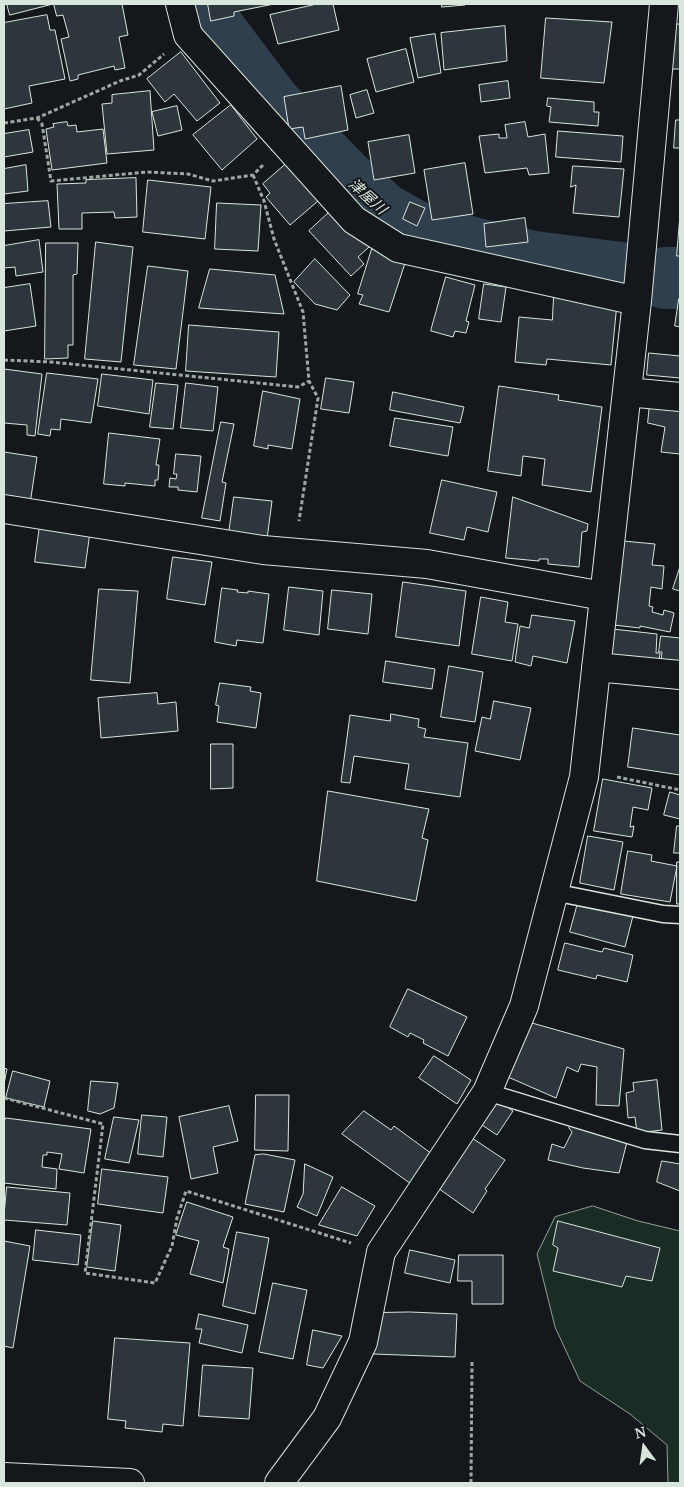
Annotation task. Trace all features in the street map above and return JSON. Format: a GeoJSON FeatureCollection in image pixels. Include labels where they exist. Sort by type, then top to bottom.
{"type":"FeatureCollection","features":[{"type":"Feature","properties":{"kind":"street"},"geometry":{"type":"LineString","coordinates":[[180,4],[188,34],[354,220],[398,248],[637,301]]}},
{"type":"Feature","properties":{"kind":"street"},"geometry":{"type":"LineString","coordinates":[[279,1483],[327,1418],[363,1342],[381,1252],[487,1092],[524,1006],[584,776],[637,301],[664,4]]}},
{"type":"Feature","properties":{"kind":"street"},"geometry":{"type":"LineString","coordinates":[[627,392],[680,398]]}},
{"type":"Feature","properties":{"kind":"street"},"geometry":{"type":"LineString","coordinates":[[4,510],[294,553],[427,564],[603,596]]}},
{"type":"Feature","properties":{"kind":"street"},"geometry":{"type":"LineString","coordinates":[[596,668],[680,675]]}},
{"type":"Feature","properties":{"kind":"street"},"geometry":{"type":"LineString","coordinates":[[4,1477],[130,1483]]}},
{"type":"Feature","properties":{"kind":"lane"},"geometry":{"type":"LineString","coordinates":[[553,892],[662,914],[680,915]]}},
{"type":"Feature","properties":{"kind":"lane"},"geometry":{"type":"LineString","coordinates":[[487,1092],[645,1140],[680,1144]]}},
{"type":"Feature","properties":{"kind":"path"},"geometry":{"type":"LineString","coordinates":[[4,123],[37,118],[120,81],[139,76],[188,34]]}},
{"type":"Feature","properties":{"kind":"path"},"geometry":{"type":"LineString","coordinates":[[37,118],[42,124],[51,181],[147,172],[188,174],[213,180],[253,175],[285,143]]}},
{"type":"Feature","properties":{"kind":"path"},"geometry":{"type":"LineString","coordinates":[[253,175],[264,201],[277,246],[302,312],[309,381],[318,398],[294,553]]}},
{"type":"Feature","properties":{"kind":"path"},"geometry":{"type":"LineString","coordinates":[[4,360],[51,362],[298,387],[309,381]]}},
{"type":"Feature","properties":{"kind":"path"},"geometry":{"type":"LineString","coordinates":[[584,776],[621,778],[680,790]]}},
{"type":"Feature","properties":{"kind":"path"},"geometry":{"type":"LineString","coordinates":[[4,1098],[102,1124],[85,1273],[155,1284],[172,1246],[177,1218],[186,1191],[381,1252]]}},
{"type":"Feature","properties":{"kind":"path"},"geometry":{"type":"LineString","coordinates":[[471,1483],[472,1362]]}},
{"type":"Feature","properties":{"kind":"green space"},"geometry":{"type":"Polygon","coordinates":[[[593,1206],[638,1221],[680,1231],[680,1483],[668,1483],[667,1445],[630,1414],[580,1381],[555,1327],[537,1254],[555,1217],[593,1206]]]}},
{"type":"Feature","properties":{"kind":"building"},"geometry":{"type":"Polygon","coordinates":[[[7,4],[53,4],[10,15],[7,4]]]}},
{"type":"Feature","properties":{"kind":"building"},"geometry":{"type":"Polygon","coordinates":[[[54,4],[122,4],[128,35],[119,37],[125,68],[115,70],[114,66],[78,75],[78,79],[70,81],[61,39],[69,37],[63,15],[57,16],[54,4]]]}},
{"type":"Feature","properties":{"kind":"building"},"geometry":{"type":"Polygon","coordinates":[[[208,4],[274,4],[234,12],[234,16],[211,21],[208,4]]]}},
{"type":"Feature","properties":{"kind":"building"},"geometry":{"type":"Polygon","coordinates":[[[317,4],[333,4],[339,30],[278,44],[270,15],[317,4]]]}},
{"type":"Feature","properties":{"kind":"building"},"geometry":{"type":"Polygon","coordinates":[[[442,4],[465,4],[465,5],[442,7],[442,4]]]}},
{"type":"Feature","properties":{"kind":"building"},"geometry":{"type":"Polygon","coordinates":[[[47,15],[50,30],[55,30],[65,79],[29,86],[32,103],[4,109],[4,23],[47,15]]]}},
{"type":"Feature","properties":{"kind":"building"},"geometry":{"type":"Polygon","coordinates":[[[546,18],[612,22],[604,83],[541,78],[546,18]]]}},
{"type":"Feature","properties":{"kind":"building"},"geometry":{"type":"Polygon","coordinates":[[[670,24],[680,24],[680,69],[672,69],[670,24]]]}},
{"type":"Feature","properties":{"kind":"building"},"geometry":{"type":"Polygon","coordinates":[[[505,26],[507,61],[444,70],[441,33],[505,26]]]}},
{"type":"Feature","properties":{"kind":"building"},"geometry":{"type":"Polygon","coordinates":[[[435,34],[441,73],[418,78],[410,38],[435,34]]]}},
{"type":"Feature","properties":{"kind":"building"},"geometry":{"type":"Polygon","coordinates":[[[406,49],[414,82],[376,92],[367,59],[406,49]]]}},
{"type":"Feature","properties":{"kind":"building"},"geometry":{"type":"Polygon","coordinates":[[[181,52],[220,103],[197,121],[174,94],[165,102],[147,79],[181,52]]]}},
{"type":"Feature","properties":{"kind":"building"},"geometry":{"type":"Polygon","coordinates":[[[508,81],[510,98],[481,102],[479,85],[508,81]]]}},
{"type":"Feature","properties":{"kind":"building"},"geometry":{"type":"Polygon","coordinates":[[[341,86],[348,130],[305,139],[303,127],[289,129],[284,97],[341,86]]]}},
{"type":"Feature","properties":{"kind":"building"},"geometry":{"type":"Polygon","coordinates":[[[367,90],[374,113],[356,118],[350,95],[367,90]]]}},
{"type":"Feature","properties":{"kind":"building"},"geometry":{"type":"Polygon","coordinates":[[[150,91],[154,150],[107,154],[102,104],[112,103],[112,95],[150,91]]]}},
{"type":"Feature","properties":{"kind":"building"},"geometry":{"type":"Polygon","coordinates":[[[548,98],[594,102],[594,112],[599,112],[598,126],[549,122],[551,107],[547,106],[548,98]]]}},
{"type":"Feature","properties":{"kind":"building"},"geometry":{"type":"Polygon","coordinates":[[[231,105],[257,139],[222,170],[193,135],[231,105]]]}},
{"type":"Feature","properties":{"kind":"building"},"geometry":{"type":"Polygon","coordinates":[[[177,106],[182,130],[158,136],[152,112],[177,106]]]}},
{"type":"Feature","properties":{"kind":"building"},"geometry":{"type":"Polygon","coordinates":[[[676,120],[680,120],[680,148],[674,148],[676,120]]]}},
{"type":"Feature","properties":{"kind":"building"},"geometry":{"type":"Polygon","coordinates":[[[67,122],[68,126],[76,125],[77,132],[103,129],[107,163],[52,170],[46,129],[54,127],[53,124],[67,122]]]}},
{"type":"Feature","properties":{"kind":"building"},"geometry":{"type":"Polygon","coordinates":[[[525,122],[528,137],[545,134],[549,173],[529,175],[527,168],[485,173],[479,136],[499,134],[499,138],[507,138],[505,125],[525,122]]]}},
{"type":"Feature","properties":{"kind":"building"},"geometry":{"type":"Polygon","coordinates":[[[29,130],[33,152],[4,157],[4,134],[29,130]]]}},
{"type":"Feature","properties":{"kind":"building"},"geometry":{"type":"Polygon","coordinates":[[[558,131],[623,136],[621,162],[556,157],[558,131]]]}},
{"type":"Feature","properties":{"kind":"building"},"geometry":{"type":"Polygon","coordinates":[[[409,135],[415,173],[374,180],[368,142],[409,135]]]}},
{"type":"Feature","properties":{"kind":"building"},"geometry":{"type":"Polygon","coordinates":[[[465,163],[473,214],[432,220],[424,170],[465,163]]]}},
{"type":"Feature","properties":{"kind":"building"},"geometry":{"type":"Polygon","coordinates":[[[286,164],[318,201],[290,225],[266,197],[270,193],[263,184],[286,164]]]}},
{"type":"Feature","properties":{"kind":"building"},"geometry":{"type":"Polygon","coordinates":[[[26,165],[28,191],[4,194],[4,169],[26,165]]]}},
{"type":"Feature","properties":{"kind":"building"},"geometry":{"type":"Polygon","coordinates":[[[573,166],[624,169],[619,217],[573,213],[576,185],[571,187],[573,166]]]}},
{"type":"Feature","properties":{"kind":"building"},"geometry":{"type":"Polygon","coordinates":[[[136,178],[137,217],[115,218],[114,212],[82,213],[82,229],[59,229],[57,184],[86,183],[86,180],[136,178]]]}},
{"type":"Feature","properties":{"kind":"building"},"geometry":{"type":"Polygon","coordinates":[[[148,180],[211,187],[205,239],[143,232],[148,180]]]}},
{"type":"Feature","properties":{"kind":"building"},"geometry":{"type":"Polygon","coordinates":[[[48,201],[51,227],[4,231],[4,204],[48,201]]]}},
{"type":"Feature","properties":{"kind":"building"},"geometry":{"type":"Polygon","coordinates":[[[410,202],[425,208],[417,226],[403,219],[410,202]]]}},
{"type":"Feature","properties":{"kind":"building"},"geometry":{"type":"Polygon","coordinates":[[[217,203],[261,205],[258,251],[215,249],[217,203]]]}},
{"type":"Feature","properties":{"kind":"building"},"geometry":{"type":"Polygon","coordinates":[[[334,208],[369,247],[358,257],[364,264],[351,276],[309,231],[334,208]]]}},
{"type":"Feature","properties":{"kind":"building"},"geometry":{"type":"Polygon","coordinates":[[[680,215],[680,256],[677,256],[680,215]]]}},
{"type":"Feature","properties":{"kind":"building"},"geometry":{"type":"Polygon","coordinates":[[[525,218],[528,242],[486,247],[484,224],[525,218]]]}},
{"type":"Feature","properties":{"kind":"building"},"geometry":{"type":"Polygon","coordinates":[[[39,240],[43,272],[16,276],[15,267],[4,268],[4,246],[39,240]]]}},
{"type":"Feature","properties":{"kind":"building"},"geometry":{"type":"Polygon","coordinates":[[[96,242],[133,247],[121,362],[85,359],[96,242]]]}},
{"type":"Feature","properties":{"kind":"building"},"geometry":{"type":"Polygon","coordinates":[[[46,243],[78,243],[77,274],[73,275],[73,345],[68,345],[68,358],[45,359],[46,243]]]}},
{"type":"Feature","properties":{"kind":"building"},"geometry":{"type":"Polygon","coordinates":[[[372,249],[406,260],[389,312],[359,304],[363,295],[358,294],[372,249]]]}},
{"type":"Feature","properties":{"kind":"building"},"geometry":{"type":"Polygon","coordinates":[[[315,259],[350,295],[337,310],[315,304],[294,282],[315,259]]]}},
{"type":"Feature","properties":{"kind":"building"},"geometry":{"type":"Polygon","coordinates":[[[148,266],[188,271],[176,369],[134,365],[148,266]]]}},
{"type":"Feature","properties":{"kind":"building"},"geometry":{"type":"Polygon","coordinates":[[[210,269],[275,275],[284,314],[199,308],[210,269]]]}},
{"type":"Feature","properties":{"kind":"building"},"geometry":{"type":"Polygon","coordinates":[[[446,277],[475,285],[466,321],[469,322],[466,333],[455,331],[453,337],[431,331],[446,277]]]}},
{"type":"Feature","properties":{"kind":"building"},"geometry":{"type":"Polygon","coordinates":[[[30,284],[36,326],[4,331],[4,288],[30,284]]]}},
{"type":"Feature","properties":{"kind":"building"},"geometry":{"type":"Polygon","coordinates":[[[484,284],[506,287],[501,322],[479,319],[484,284]]]}},
{"type":"Feature","properties":{"kind":"building"},"geometry":{"type":"Polygon","coordinates":[[[554,296],[617,303],[611,365],[547,359],[546,365],[515,362],[519,317],[552,320],[554,296]]]}},
{"type":"Feature","properties":{"kind":"building"},"geometry":{"type":"Polygon","coordinates":[[[680,300],[680,327],[675,326],[680,300]]]}},
{"type":"Feature","properties":{"kind":"building"},"geometry":{"type":"Polygon","coordinates":[[[189,325],[279,332],[276,377],[186,371],[189,325]]]}},
{"type":"Feature","properties":{"kind":"building"},"geometry":{"type":"Polygon","coordinates":[[[649,353],[680,356],[680,378],[647,375],[649,353]]]}},
{"type":"Feature","properties":{"kind":"building"},"geometry":{"type":"Polygon","coordinates":[[[4,369],[42,374],[35,436],[27,435],[27,425],[4,423],[4,369]]]}},
{"type":"Feature","properties":{"kind":"building"},"geometry":{"type":"Polygon","coordinates":[[[47,373],[98,379],[91,423],[61,419],[60,430],[51,429],[50,436],[38,434],[47,373]]]}},
{"type":"Feature","properties":{"kind":"building"},"geometry":{"type":"Polygon","coordinates":[[[102,374],[153,380],[149,414],[98,406],[102,374]]]}},
{"type":"Feature","properties":{"kind":"building"},"geometry":{"type":"Polygon","coordinates":[[[326,378],[354,382],[349,413],[321,409],[326,378]]]}},
{"type":"Feature","properties":{"kind":"building"},"geometry":{"type":"Polygon","coordinates":[[[156,383],[178,385],[173,429],[150,427],[156,383]]]}},
{"type":"Feature","properties":{"kind":"building"},"geometry":{"type":"Polygon","coordinates":[[[186,383],[218,387],[213,431],[181,428],[186,383]]]}},
{"type":"Feature","properties":{"kind":"building"},"geometry":{"type":"Polygon","coordinates":[[[499,386],[559,395],[558,400],[602,407],[591,492],[542,485],[545,459],[523,456],[521,476],[488,471],[499,386]]]}},
{"type":"Feature","properties":{"kind":"building"},"geometry":{"type":"Polygon","coordinates":[[[263,391],[300,399],[292,449],[268,445],[268,449],[254,446],[263,391]]]}},
{"type":"Feature","properties":{"kind":"building"},"geometry":{"type":"Polygon","coordinates":[[[393,392],[464,407],[460,423],[390,410],[393,392]]]}},
{"type":"Feature","properties":{"kind":"building"},"geometry":{"type":"Polygon","coordinates":[[[650,403],[680,408],[680,454],[661,452],[665,427],[648,423],[650,403]]]}},
{"type":"Feature","properties":{"kind":"building"},"geometry":{"type":"Polygon","coordinates":[[[395,418],[453,427],[448,456],[390,446],[395,418]]]}},
{"type":"Feature","properties":{"kind":"building"},"geometry":{"type":"Polygon","coordinates":[[[221,422],[234,424],[222,482],[226,483],[220,521],[202,518],[221,422]]]}},
{"type":"Feature","properties":{"kind":"building"},"geometry":{"type":"Polygon","coordinates":[[[109,433],[160,439],[156,465],[159,465],[158,480],[155,480],[155,486],[125,483],[125,486],[104,484],[109,433]]]}},
{"type":"Feature","properties":{"kind":"building"},"geometry":{"type":"Polygon","coordinates":[[[4,452],[37,457],[30,504],[4,500],[4,452]]]}},
{"type":"Feature","properties":{"kind":"building"},"geometry":{"type":"Polygon","coordinates":[[[176,454],[201,456],[197,492],[178,490],[178,487],[169,487],[170,478],[176,479],[177,474],[174,474],[176,454]]]}},
{"type":"Feature","properties":{"kind":"building"},"geometry":{"type":"Polygon","coordinates":[[[442,480],[497,492],[488,532],[467,527],[464,540],[430,533],[442,480]]]}},
{"type":"Feature","properties":{"kind":"building"},"geometry":{"type":"Polygon","coordinates":[[[234,497],[272,501],[267,539],[229,533],[234,497]]]}},
{"type":"Feature","properties":{"kind":"building"},"geometry":{"type":"Polygon","coordinates":[[[513,497],[588,524],[587,531],[582,532],[579,567],[548,564],[548,559],[539,559],[539,561],[506,558],[513,497]]]}},
{"type":"Feature","properties":{"kind":"building"},"geometry":{"type":"Polygon","coordinates":[[[40,525],[90,532],[85,568],[35,562],[40,525]]]}},
{"type":"Feature","properties":{"kind":"building"},"geometry":{"type":"Polygon","coordinates":[[[613,540],[655,544],[652,565],[664,566],[662,589],[651,587],[649,606],[653,607],[652,612],[663,615],[664,610],[674,613],[670,632],[640,626],[640,628],[605,624],[613,540]]]}},
{"type":"Feature","properties":{"kind":"building"},"geometry":{"type":"Polygon","coordinates":[[[173,557],[212,562],[205,605],[167,599],[173,557]]]}},
{"type":"Feature","properties":{"kind":"building"},"geometry":{"type":"Polygon","coordinates":[[[680,567],[680,591],[673,589],[680,567]]]}},
{"type":"Feature","properties":{"kind":"building"},"geometry":{"type":"Polygon","coordinates":[[[403,582],[466,591],[459,646],[396,637],[403,582]]]}},
{"type":"Feature","properties":{"kind":"building"},"geometry":{"type":"Polygon","coordinates":[[[289,587],[323,591],[319,635],[284,630],[289,587]]]}},
{"type":"Feature","properties":{"kind":"building"},"geometry":{"type":"Polygon","coordinates":[[[222,588],[238,590],[237,592],[248,593],[248,591],[269,594],[263,643],[237,640],[236,646],[215,642],[222,588]]]}},
{"type":"Feature","properties":{"kind":"building"},"geometry":{"type":"Polygon","coordinates":[[[99,589],[138,591],[130,683],[91,680],[99,589]]]}},
{"type":"Feature","properties":{"kind":"building"},"geometry":{"type":"Polygon","coordinates":[[[332,590],[372,594],[368,634],[328,629],[332,590]]]}},
{"type":"Feature","properties":{"kind":"building"},"geometry":{"type":"Polygon","coordinates":[[[481,597],[508,602],[505,622],[518,624],[512,661],[472,654],[481,597]]]}},
{"type":"Feature","properties":{"kind":"building"},"geometry":{"type":"Polygon","coordinates":[[[532,615],[575,621],[567,663],[533,656],[531,666],[515,662],[520,626],[529,628],[532,615]]]}},
{"type":"Feature","properties":{"kind":"building"},"geometry":{"type":"Polygon","coordinates":[[[604,628],[657,634],[656,653],[660,653],[659,661],[601,654],[604,628]]]}},
{"type":"Feature","properties":{"kind":"building"},"geometry":{"type":"Polygon","coordinates":[[[661,636],[680,638],[680,664],[661,662],[662,652],[659,652],[661,636]]]}},
{"type":"Feature","properties":{"kind":"building"},"geometry":{"type":"Polygon","coordinates":[[[386,661],[435,669],[432,689],[383,682],[386,661]]]}},
{"type":"Feature","properties":{"kind":"building"},"geometry":{"type":"Polygon","coordinates":[[[449,666],[483,672],[475,722],[441,717],[449,666]]]}},
{"type":"Feature","properties":{"kind":"building"},"geometry":{"type":"Polygon","coordinates":[[[220,683],[251,687],[250,691],[261,693],[256,728],[217,722],[219,706],[216,705],[220,683]]]}},
{"type":"Feature","properties":{"kind":"building"},"geometry":{"type":"Polygon","coordinates":[[[157,693],[158,704],[176,702],[178,731],[101,738],[98,698],[157,693]]]}},
{"type":"Feature","properties":{"kind":"building"},"geometry":{"type":"Polygon","coordinates":[[[494,701],[531,708],[520,760],[475,751],[482,717],[490,719],[494,701]]]}},
{"type":"Feature","properties":{"kind":"building"},"geometry":{"type":"Polygon","coordinates":[[[391,714],[419,719],[418,727],[426,729],[424,737],[468,743],[460,797],[405,789],[409,764],[354,756],[350,783],[341,782],[350,715],[390,721],[391,714]]]}},
{"type":"Feature","properties":{"kind":"building"},"geometry":{"type":"Polygon","coordinates":[[[633,728],[680,735],[680,775],[628,767],[633,728]]]}},
{"type":"Feature","properties":{"kind":"building"},"geometry":{"type":"Polygon","coordinates":[[[211,744],[233,744],[233,788],[211,789],[211,744]]]}},
{"type":"Feature","properties":{"kind":"building"},"geometry":{"type":"Polygon","coordinates":[[[603,779],[652,788],[648,810],[633,807],[630,827],[634,826],[632,837],[594,831],[603,779]]]}},
{"type":"Feature","properties":{"kind":"building"},"geometry":{"type":"Polygon","coordinates":[[[328,791],[429,809],[422,838],[428,840],[416,901],[317,881],[328,791]]]}},
{"type":"Feature","properties":{"kind":"building"},"geometry":{"type":"Polygon","coordinates":[[[670,792],[680,795],[680,819],[664,815],[670,792]]]}},
{"type":"Feature","properties":{"kind":"building"},"geometry":{"type":"Polygon","coordinates":[[[677,826],[680,826],[680,853],[674,853],[677,826]]]}},
{"type":"Feature","properties":{"kind":"building"},"geometry":{"type":"Polygon","coordinates":[[[588,836],[623,842],[614,890],[580,883],[588,836]]]}},
{"type":"Feature","properties":{"kind":"building"},"geometry":{"type":"Polygon","coordinates":[[[628,851],[652,855],[651,861],[677,866],[670,902],[621,894],[628,851]]]}},
{"type":"Feature","properties":{"kind":"building"},"geometry":{"type":"Polygon","coordinates":[[[677,862],[680,862],[680,904],[677,904],[677,862]]]}},
{"type":"Feature","properties":{"kind":"building"},"geometry":{"type":"Polygon","coordinates":[[[579,899],[634,912],[625,947],[570,932],[579,899]]]}},
{"type":"Feature","properties":{"kind":"building"},"geometry":{"type":"Polygon","coordinates":[[[565,943],[602,952],[604,948],[633,955],[627,982],[597,975],[596,979],[558,970],[565,943]]]}},
{"type":"Feature","properties":{"kind":"building"},"geometry":{"type":"Polygon","coordinates":[[[408,989],[467,1017],[448,1056],[423,1043],[424,1040],[410,1033],[408,1037],[390,1027],[408,989]]]}},
{"type":"Feature","properties":{"kind":"building"},"geometry":{"type":"Polygon","coordinates":[[[532,1023],[624,1049],[619,1106],[596,1105],[597,1067],[581,1064],[578,1072],[567,1067],[556,1098],[508,1077],[532,1023]]]}},
{"type":"Feature","properties":{"kind":"building"},"geometry":{"type":"Polygon","coordinates":[[[434,1056],[471,1080],[457,1104],[419,1078],[434,1056]]]}},
{"type":"Feature","properties":{"kind":"building"},"geometry":{"type":"Polygon","coordinates":[[[4,1068],[7,1069],[4,1084],[4,1068]]]}},
{"type":"Feature","properties":{"kind":"building"},"geometry":{"type":"Polygon","coordinates":[[[13,1071],[50,1081],[44,1107],[6,1098],[13,1071]]]}},
{"type":"Feature","properties":{"kind":"building"},"geometry":{"type":"Polygon","coordinates":[[[657,1080],[662,1130],[637,1133],[635,1117],[628,1118],[626,1093],[634,1091],[633,1083],[657,1080]]]}},
{"type":"Feature","properties":{"kind":"building"},"geometry":{"type":"Polygon","coordinates":[[[91,1081],[118,1083],[114,1108],[100,1114],[88,1111],[91,1081]]]}},
{"type":"Feature","properties":{"kind":"building"},"geometry":{"type":"Polygon","coordinates":[[[256,1095],[289,1095],[288,1151],[255,1150],[256,1095]]]}},
{"type":"Feature","properties":{"kind":"building"},"geometry":{"type":"Polygon","coordinates":[[[499,1101],[513,1111],[497,1135],[482,1125],[499,1101]]]}},
{"type":"Feature","properties":{"kind":"building"},"geometry":{"type":"Polygon","coordinates":[[[229,1106],[238,1141],[213,1147],[218,1173],[191,1179],[179,1117],[229,1106]]]}},
{"type":"Feature","properties":{"kind":"building"},"geometry":{"type":"Polygon","coordinates":[[[364,1111],[391,1130],[394,1126],[432,1154],[411,1184],[342,1134],[364,1111]]]}},
{"type":"Feature","properties":{"kind":"building"},"geometry":{"type":"Polygon","coordinates":[[[142,1115],[167,1117],[163,1157],[138,1154],[142,1115]]]}},
{"type":"Feature","properties":{"kind":"building"},"geometry":{"type":"Polygon","coordinates":[[[114,1117],[139,1120],[129,1163],[105,1159],[114,1117]]]}},
{"type":"Feature","properties":{"kind":"building"},"geometry":{"type":"Polygon","coordinates":[[[6,1118],[91,1129],[84,1173],[59,1169],[62,1154],[47,1152],[47,1155],[43,1155],[42,1167],[57,1169],[56,1189],[4,1183],[4,1122],[6,1118]]]}},
{"type":"Feature","properties":{"kind":"building"},"geometry":{"type":"Polygon","coordinates":[[[573,1119],[627,1142],[619,1173],[583,1168],[548,1160],[552,1144],[564,1148],[572,1132],[569,1128],[573,1119]]]}},
{"type":"Feature","properties":{"kind":"building"},"geometry":{"type":"Polygon","coordinates":[[[472,1138],[505,1160],[485,1189],[487,1191],[473,1213],[438,1188],[472,1138]]]}},
{"type":"Feature","properties":{"kind":"building"},"geometry":{"type":"Polygon","coordinates":[[[264,1154],[295,1160],[284,1212],[245,1204],[255,1155],[264,1154]]]}},
{"type":"Feature","properties":{"kind":"building"},"geometry":{"type":"Polygon","coordinates":[[[662,1161],[680,1164],[680,1191],[657,1182],[662,1161]]]}},
{"type":"Feature","properties":{"kind":"building"},"geometry":{"type":"Polygon","coordinates":[[[305,1164],[333,1177],[317,1216],[297,1207],[303,1194],[305,1164]]]}},
{"type":"Feature","properties":{"kind":"building"},"geometry":{"type":"Polygon","coordinates":[[[102,1169],[168,1177],[163,1213],[98,1204],[102,1169]]]}},
{"type":"Feature","properties":{"kind":"building"},"geometry":{"type":"Polygon","coordinates":[[[7,1187],[70,1193],[67,1225],[4,1220],[7,1187]]]}},
{"type":"Feature","properties":{"kind":"building"},"geometry":{"type":"Polygon","coordinates":[[[342,1187],[375,1206],[357,1236],[319,1225],[342,1187]]]}},
{"type":"Feature","properties":{"kind":"building"},"geometry":{"type":"Polygon","coordinates":[[[187,1202],[233,1217],[223,1247],[229,1249],[223,1283],[190,1274],[199,1241],[176,1235],[187,1202]]]}},
{"type":"Feature","properties":{"kind":"building"},"geometry":{"type":"Polygon","coordinates":[[[93,1221],[121,1225],[115,1271],[87,1267],[93,1221]]]}},
{"type":"Feature","properties":{"kind":"building"},"geometry":{"type":"Polygon","coordinates":[[[558,1221],[660,1248],[652,1281],[626,1276],[622,1287],[553,1271],[558,1248],[553,1245],[558,1221]]]}},
{"type":"Feature","properties":{"kind":"building"},"geometry":{"type":"Polygon","coordinates":[[[36,1230],[81,1235],[78,1265],[33,1260],[36,1230]]]}},
{"type":"Feature","properties":{"kind":"building"},"geometry":{"type":"Polygon","coordinates":[[[237,1232],[269,1238],[255,1314],[223,1306],[237,1232]]]}},
{"type":"Feature","properties":{"kind":"building"},"geometry":{"type":"Polygon","coordinates":[[[4,1241],[30,1246],[13,1348],[4,1346],[4,1241]]]}},
{"type":"Feature","properties":{"kind":"building"},"geometry":{"type":"Polygon","coordinates":[[[410,1250],[455,1260],[450,1283],[405,1273],[410,1250]]]}},
{"type":"Feature","properties":{"kind":"building"},"geometry":{"type":"Polygon","coordinates":[[[459,1255],[503,1255],[503,1304],[472,1304],[472,1281],[458,1281],[459,1255]]]}},
{"type":"Feature","properties":{"kind":"building"},"geometry":{"type":"Polygon","coordinates":[[[273,1283],[307,1290],[293,1359],[259,1352],[273,1283]]]}},
{"type":"Feature","properties":{"kind":"building"},"geometry":{"type":"Polygon","coordinates":[[[376,1313],[457,1314],[455,1357],[373,1354],[376,1313]]]}},
{"type":"Feature","properties":{"kind":"building"},"geometry":{"type":"Polygon","coordinates":[[[199,1314],[248,1325],[242,1353],[199,1343],[202,1329],[196,1329],[199,1314]]]}},
{"type":"Feature","properties":{"kind":"building"},"geometry":{"type":"Polygon","coordinates":[[[313,1330],[342,1336],[323,1368],[307,1365],[313,1330]]]}},
{"type":"Feature","properties":{"kind":"building"},"geometry":{"type":"Polygon","coordinates":[[[115,1338],[190,1343],[183,1426],[163,1424],[162,1432],[125,1428],[126,1421],[108,1419],[115,1338]]]}},
{"type":"Feature","properties":{"kind":"building"},"geometry":{"type":"Polygon","coordinates":[[[203,1365],[253,1368],[249,1419],[199,1416],[203,1365]]]}},
{"type":"Feature","properties":{"kind":"waterway","name":"津屋川"},"geometry":{"type":"LineString","coordinates":[[207,20],[271,105],[346,181],[382,213],[414,231],[480,250],[534,262],[621,273]]}},
{"type":"Feature","properties":{"kind":"waterway","name":"津屋川"},"geometry":{"type":"LineString","coordinates":[[665,278],[680,278]]}}]}
